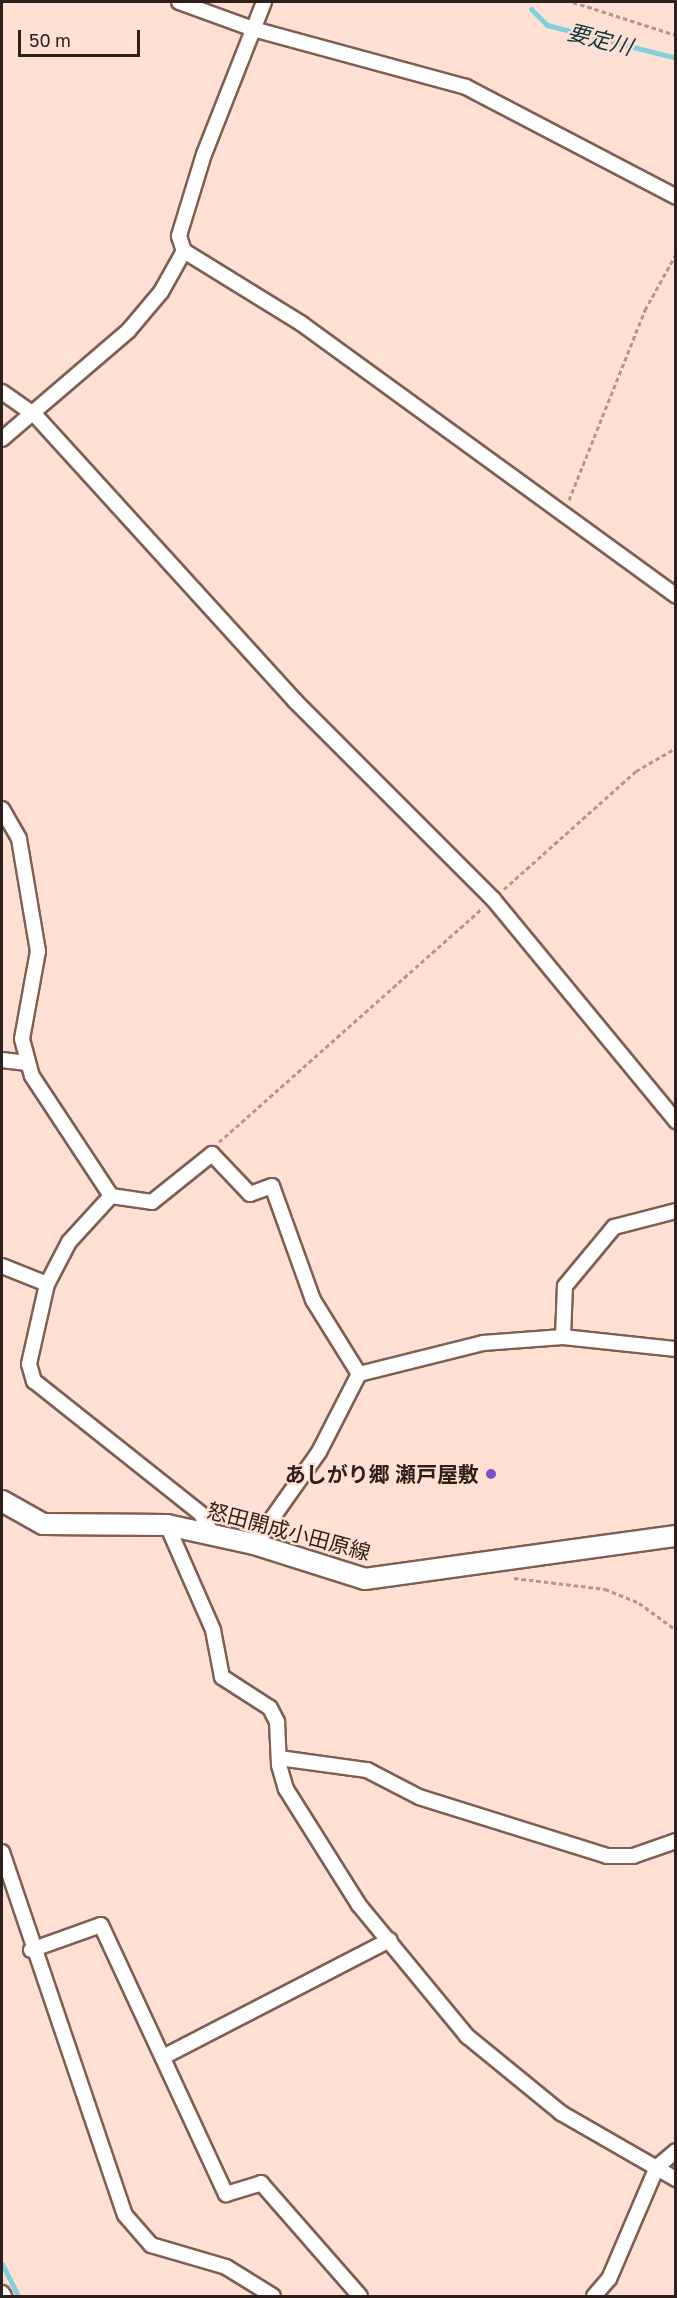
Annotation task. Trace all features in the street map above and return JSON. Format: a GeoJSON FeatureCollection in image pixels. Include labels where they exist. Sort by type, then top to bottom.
{"type":"FeatureCollection","features":[{"type":"Feature","properties":{"kind":"main road","name":"怒田開成小田原線"},"geometry":{"type":"LineString","coordinates":[[2,1501],[43,1524],[167,1526],[254,1545],[365,1579],[675,1536]]}},
{"type":"Feature","properties":{"kind":"street"},"geometry":{"type":"LineString","coordinates":[[179,2],[254,29],[466,87],[675,197]]}},
{"type":"Feature","properties":{"kind":"street"},"geometry":{"type":"LineString","coordinates":[[264,2],[204,154],[179,236],[184,251],[302,324],[564,511],[675,596]]}},
{"type":"Feature","properties":{"kind":"street"},"geometry":{"type":"LineString","coordinates":[[2,439],[35,415],[129,330],[161,292],[184,251]]}},
{"type":"Feature","properties":{"kind":"street"},"geometry":{"type":"LineString","coordinates":[[2,392],[35,415],[296,701],[493,899],[675,1121]]}},
{"type":"Feature","properties":{"kind":"street"},"geometry":{"type":"LineString","coordinates":[[2,809],[19,839],[38,951],[22,1039],[25,1063],[111,1196],[152,1202],[212,1154],[250,1194],[272,1186],[313,1300],[359,1374]]}},
{"type":"Feature","properties":{"kind":"street"},"geometry":{"type":"LineString","coordinates":[[2,1060],[25,1063]]}},
{"type":"Feature","properties":{"kind":"street"},"geometry":{"type":"LineString","coordinates":[[111,1196],[69,1242],[47,1284],[29,1364],[34,1381],[201,1514],[212,1534]]}},
{"type":"Feature","properties":{"kind":"street"},"geometry":{"type":"LineString","coordinates":[[563,1337],[565,1286],[614,1227],[675,1211]]}},
{"type":"Feature","properties":{"kind":"street"},"geometry":{"type":"LineString","coordinates":[[2,1266],[47,1284]]}},
{"type":"Feature","properties":{"kind":"street"},"geometry":{"type":"LineString","coordinates":[[254,1545],[319,1452],[359,1374],[483,1343],[563,1337],[675,1349]]}},
{"type":"Feature","properties":{"kind":"street"},"geometry":{"type":"LineString","coordinates":[[167,1526],[213,1630],[222,1677],[270,1708],[278,1722],[279,1758],[286,1789],[359,1905],[467,2036],[561,2113],[675,2179]]}},
{"type":"Feature","properties":{"kind":"street"},"geometry":{"type":"LineString","coordinates":[[279,1758],[367,1770],[419,1797],[607,1856],[633,1856],[675,1841]]}},
{"type":"Feature","properties":{"kind":"street"},"geometry":{"type":"LineString","coordinates":[[2,1852],[31,1950],[125,2216],[151,2245],[226,2267],[273,2296]]}},
{"type":"Feature","properties":{"kind":"street"},"geometry":{"type":"LineString","coordinates":[[31,1950],[101,1925],[226,2194],[261,2183],[360,2296]]}},
{"type":"Feature","properties":{"kind":"street"},"geometry":{"type":"LineString","coordinates":[[163,2057],[390,1940]]}},
{"type":"Feature","properties":{"kind":"street"},"geometry":{"type":"LineString","coordinates":[[594,2296],[609,2279],[657,2167],[675,2151]]}},
{"type":"Feature","properties":{"kind":"path"},"geometry":{"type":"LineString","coordinates":[[573,2],[675,35]]}},
{"type":"Feature","properties":{"kind":"path"},"geometry":{"type":"LineString","coordinates":[[564,511],[645,310],[675,254]]}},
{"type":"Feature","properties":{"kind":"path"},"geometry":{"type":"LineString","coordinates":[[212,1154],[224,1136],[636,771],[675,748]]}},
{"type":"Feature","properties":{"kind":"path"},"geometry":{"type":"LineString","coordinates":[[487,1562],[495,1575],[605,1589],[639,1602],[675,1630]]}},
{"type":"Feature","properties":{"kind":"waterway","name":"要定川"},"geometry":{"type":"LineString","coordinates":[[531,9],[547,25],[676,58]]}},
{"type":"Feature","properties":{"kind":"waterway"},"geometry":{"type":"LineString","coordinates":[[2,2264],[18,2296]]}},
{"type":"Feature","properties":{"kind":"place","name":"あしがり郷 瀬戸屋敷"},"geometry":{"type":"Point","coordinates":[491,1474]}}]}
